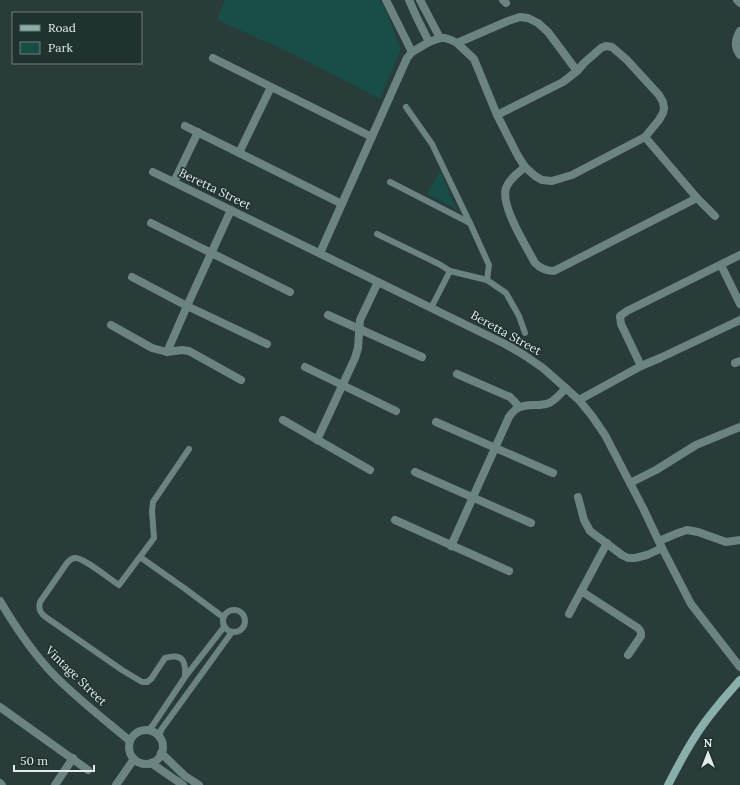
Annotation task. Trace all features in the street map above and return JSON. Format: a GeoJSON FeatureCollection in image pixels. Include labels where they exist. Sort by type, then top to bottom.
{"type":"FeatureCollection","features":[{"type":"Feature","properties":{"kind":"street"},"geometry":{"type":"LineString","coordinates":[[386,0],[412,52]]}},
{"type":"Feature","properties":{"kind":"street"},"geometry":{"type":"LineString","coordinates":[[409,0],[429,42]]}},
{"type":"Feature","properties":{"kind":"street"},"geometry":{"type":"LineString","coordinates":[[420,0],[440,38]]}},
{"type":"Feature","properties":{"kind":"street"},"geometry":{"type":"LineString","coordinates":[[737,0],[740,3]]}},
{"type":"Feature","properties":{"kind":"street"},"geometry":{"type":"LineString","coordinates":[[457,43],[508,21],[520,17],[528,18],[538,22],[548,32],[577,71]]}},
{"type":"Feature","properties":{"kind":"street"},"geometry":{"type":"LineString","coordinates":[[740,31],[737,37],[736,47],[740,55]]}},
{"type":"Feature","properties":{"kind":"street"},"geometry":{"type":"LineString","coordinates":[[320,253],[407,58],[412,52],[429,42],[440,38],[451,40],[457,43],[474,59],[497,115],[518,156],[525,167],[534,176],[542,180],[552,181],[572,175],[645,137],[659,120],[664,108],[663,102],[659,95],[627,60],[612,47],[606,46],[590,57],[569,79],[497,115]]}},
{"type":"Feature","properties":{"kind":"street"},"geometry":{"type":"LineString","coordinates":[[213,58],[372,137]]}},
{"type":"Feature","properties":{"kind":"street"},"geometry":{"type":"LineString","coordinates":[[239,153],[271,87]]}},
{"type":"Feature","properties":{"kind":"street"},"geometry":{"type":"LineString","coordinates":[[185,126],[342,204]]}},
{"type":"Feature","properties":{"kind":"street"},"geometry":{"type":"LineString","coordinates":[[174,182],[198,132]]}},
{"type":"Feature","properties":{"kind":"street"},"geometry":{"type":"LineString","coordinates":[[645,137],[715,216]]}},
{"type":"Feature","properties":{"kind":"street"},"geometry":{"type":"LineString","coordinates":[[525,167],[509,182],[505,188],[504,196],[511,218],[535,263],[547,271],[554,271],[698,198]]}},
{"type":"Feature","properties":{"kind":"street","name":"Beretta Street"},"geometry":{"type":"LineString","coordinates":[[154,172],[505,344],[543,368],[579,400],[605,435],[691,604],[740,667]]}},
{"type":"Feature","properties":{"kind":"street"},"geometry":{"type":"LineString","coordinates":[[167,352],[231,210]]}},
{"type":"Feature","properties":{"kind":"street"},"geometry":{"type":"LineString","coordinates":[[151,223],[290,292]]}},
{"type":"Feature","properties":{"kind":"street"},"geometry":{"type":"LineString","coordinates":[[641,366],[621,324],[620,316],[627,311],[740,255]]}},
{"type":"Feature","properties":{"kind":"street"},"geometry":{"type":"LineString","coordinates":[[721,265],[740,304]]}},
{"type":"Feature","properties":{"kind":"street"},"geometry":{"type":"LineString","coordinates":[[132,277],[187,306],[267,344]]}},
{"type":"Feature","properties":{"kind":"street"},"geometry":{"type":"LineString","coordinates":[[317,440],[355,358],[358,348],[360,320],[378,282]]}},
{"type":"Feature","properties":{"kind":"street"},"geometry":{"type":"LineString","coordinates":[[328,315],[422,357]]}},
{"type":"Feature","properties":{"kind":"street"},"geometry":{"type":"LineString","coordinates":[[579,400],[641,366],[740,320]]}},
{"type":"Feature","properties":{"kind":"street"},"geometry":{"type":"LineString","coordinates":[[111,325],[152,348],[167,352],[182,350],[188,351],[241,380]]}},
{"type":"Feature","properties":{"kind":"street"},"geometry":{"type":"LineString","coordinates":[[305,368],[396,411]]}},
{"type":"Feature","properties":{"kind":"street"},"geometry":{"type":"LineString","coordinates":[[458,374],[510,397],[519,407]]}},
{"type":"Feature","properties":{"kind":"street"},"geometry":{"type":"LineString","coordinates":[[451,546],[509,417],[519,407],[539,406],[551,402],[566,388]]}},
{"type":"Feature","properties":{"kind":"street"},"geometry":{"type":"LineString","coordinates":[[282,420],[370,470]]}},
{"type":"Feature","properties":{"kind":"street"},"geometry":{"type":"LineString","coordinates":[[436,422],[553,473]]}},
{"type":"Feature","properties":{"kind":"street"},"geometry":{"type":"LineString","coordinates":[[630,483],[656,470],[696,445],[740,427]]}},
{"type":"Feature","properties":{"kind":"street"},"geometry":{"type":"LineString","coordinates":[[415,472],[531,523]]}},
{"type":"Feature","properties":{"kind":"street"},"geometry":{"type":"LineString","coordinates":[[578,497],[586,526],[590,531],[628,558],[641,557],[678,533],[687,530],[698,532],[726,542],[740,540]]}},
{"type":"Feature","properties":{"kind":"street"},"geometry":{"type":"LineString","coordinates":[[395,520],[509,572]]}},
{"type":"Feature","properties":{"kind":"street"},"geometry":{"type":"LineString","coordinates":[[569,614],[607,543]]}},
{"type":"Feature","properties":{"kind":"street"},"geometry":{"type":"LineString","coordinates":[[581,591],[640,630],[641,636],[628,655]]}},
{"type":"Feature","properties":{"kind":"street","name":"Vintage Street"},"geometry":{"type":"LineString","coordinates":[[0,601],[13,623],[35,654],[56,677],[130,741]]}},
{"type":"Feature","properties":{"kind":"street"},"geometry":{"type":"LineString","coordinates":[[668,785],[698,732],[740,680]]}},
{"type":"Feature","properties":{"kind":"street"},"geometry":{"type":"LineString","coordinates":[[0,707],[88,770]]}},
{"type":"Feature","properties":{"kind":"street"},"geometry":{"type":"LineString","coordinates":[[143,731],[153,732],[161,740],[161,753],[156,760],[151,763],[140,763],[134,759],[129,752],[130,741],[137,733],[143,731]]}},
{"type":"Feature","properties":{"kind":"street"},"geometry":{"type":"LineString","coordinates":[[161,753],[185,776],[199,785]]}},
{"type":"Feature","properties":{"kind":"street"},"geometry":{"type":"LineString","coordinates":[[55,785],[73,758]]}},
{"type":"Feature","properties":{"kind":"street"},"geometry":{"type":"LineString","coordinates":[[116,785],[134,759]]}},
{"type":"Feature","properties":{"kind":"street"},"geometry":{"type":"LineString","coordinates":[[151,763],[183,785]]}},
{"type":"Feature","properties":{"kind":"lane"},"geometry":{"type":"LineString","coordinates":[[406,107],[432,144],[470,223],[489,266],[487,280]]}},
{"type":"Feature","properties":{"kind":"lane"},"geometry":{"type":"LineString","coordinates":[[390,182],[470,223]]}},
{"type":"Feature","properties":{"kind":"lane"},"geometry":{"type":"LineString","coordinates":[[377,234],[439,264],[450,271],[487,280],[506,294],[519,316],[525,334]]}},
{"type":"Feature","properties":{"kind":"lane"},"geometry":{"type":"LineString","coordinates":[[431,308],[450,271]]}},
{"type":"Feature","properties":{"kind":"lane"},"geometry":{"type":"LineString","coordinates":[[185,677],[185,663],[181,658],[175,656],[165,658],[151,679],[147,682],[142,682],[43,615],[39,607],[40,602],[70,560],[74,558],[80,558],[119,586],[154,538],[152,511],[153,502],[189,449]]}},
{"type":"Feature","properties":{"kind":"lane"},"geometry":{"type":"LineString","coordinates":[[140,557],[223,617]]}},
{"type":"Feature","properties":{"kind":"lane"},"geometry":{"type":"LineString","coordinates":[[233,610],[239,611],[244,615],[245,622],[243,628],[237,632],[232,632],[224,627],[222,621],[227,612],[233,610]]}},
{"type":"Feature","properties":{"kind":"lane"},"geometry":{"type":"LineString","coordinates":[[148,731],[185,677],[224,627]]}},
{"type":"Feature","properties":{"kind":"lane"},"geometry":{"type":"LineString","coordinates":[[159,738],[161,730],[232,632]]}},
{"type":"Feature","properties":{"kind":"green space"},"geometry":{"type":"Polygon","coordinates":[[[225,0],[380,0],[401,49],[380,99],[289,52],[217,20],[225,0]]]}},
{"type":"Feature","properties":{"kind":"green space"},"geometry":{"type":"Polygon","coordinates":[[[440,171],[456,209],[427,194],[440,171]]]}}]}
